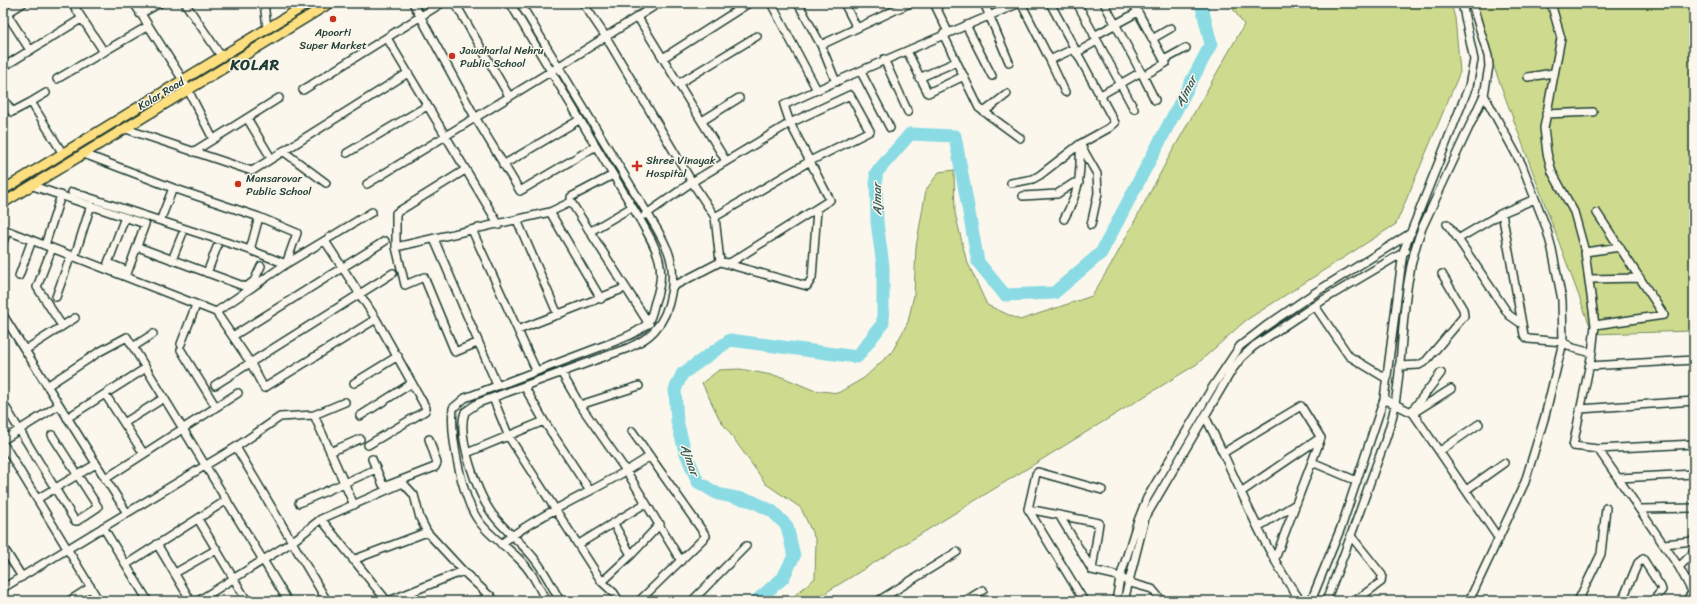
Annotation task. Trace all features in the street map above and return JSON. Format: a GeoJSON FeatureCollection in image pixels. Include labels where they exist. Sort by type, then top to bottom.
{"type":"FeatureCollection","features":[{"type":"Feature","properties":{"kind":"main road","name":"Kolar Road"},"geometry":{"type":"LineString","coordinates":[[4,187],[63,154],[268,28],[299,6],[309,3]]}},
{"type":"Feature","properties":{"kind":"main road","name":"Kolar Road"},"geometry":{"type":"LineString","coordinates":[[3,203],[330,3]]}},
{"type":"Feature","properties":{"kind":"street"},"geometry":{"type":"LineString","coordinates":[[23,3],[4,12],[30,50]]}},
{"type":"Feature","properties":{"kind":"street"},"geometry":{"type":"LineString","coordinates":[[72,3],[81,19],[104,52]]}},
{"type":"Feature","properties":{"kind":"street"},"geometry":{"type":"LineString","coordinates":[[134,3],[183,80],[213,139]]}},
{"type":"Feature","properties":{"kind":"street"},"geometry":{"type":"LineString","coordinates":[[140,14],[160,3]]}},
{"type":"Feature","properties":{"kind":"street"},"geometry":{"type":"LineString","coordinates":[[185,3],[221,56]]}},
{"type":"Feature","properties":{"kind":"street"},"geometry":{"type":"LineString","coordinates":[[264,3],[268,28]]}},
{"type":"Feature","properties":{"kind":"street"},"geometry":{"type":"LineString","coordinates":[[413,3],[475,117],[520,191],[596,146]]}},
{"type":"Feature","properties":{"kind":"street"},"geometry":{"type":"LineString","coordinates":[[303,90],[442,3]]}},
{"type":"Feature","properties":{"kind":"street"},"geometry":{"type":"LineString","coordinates":[[455,3],[510,96]]}},
{"type":"Feature","properties":{"kind":"street"},"geometry":{"type":"LineString","coordinates":[[510,3],[639,218],[658,252],[662,271],[660,289],[648,323],[628,336],[496,385],[458,402],[452,408],[457,455],[469,501],[478,520],[501,544],[526,566],[546,601]]}},
{"type":"Feature","properties":{"kind":"street"},"geometry":{"type":"LineString","coordinates":[[520,3],[648,214],[668,252],[672,276],[672,287],[669,302],[654,331],[628,348],[474,405],[464,412],[462,428],[467,453],[484,499],[492,514],[536,560],[560,601]]}},
{"type":"Feature","properties":{"kind":"street"},"geometry":{"type":"LineString","coordinates":[[583,3],[606,37],[692,182],[715,217],[720,262]]}},
{"type":"Feature","properties":{"kind":"street"},"geometry":{"type":"LineString","coordinates":[[367,184],[551,72],[659,3]]}},
{"type":"Feature","properties":{"kind":"street"},"geometry":{"type":"LineString","coordinates":[[663,58],[749,3]]}},
{"type":"Feature","properties":{"kind":"street"},"geometry":{"type":"LineString","coordinates":[[771,3],[816,90]]}},
{"type":"Feature","properties":{"kind":"street"},"geometry":{"type":"LineString","coordinates":[[798,3],[821,45],[836,82]]}},
{"type":"Feature","properties":{"kind":"street"},"geometry":{"type":"LineString","coordinates":[[844,3],[857,28]]}},
{"type":"Feature","properties":{"kind":"street"},"geometry":{"type":"LineString","coordinates":[[821,45],[910,3]]}},
{"type":"Feature","properties":{"kind":"street"},"geometry":{"type":"LineString","coordinates":[[934,3],[956,62],[979,108],[1020,138]]}},
{"type":"Feature","properties":{"kind":"street"},"geometry":{"type":"LineString","coordinates":[[984,3],[991,15],[1009,62]]}},
{"type":"Feature","properties":{"kind":"street"},"geometry":{"type":"LineString","coordinates":[[672,287],[720,262],[730,263],[830,200],[790,123],[784,105],[860,72],[884,59],[907,51],[946,33],[1020,3],[1065,92]]}},
{"type":"Feature","properties":{"kind":"street"},"geometry":{"type":"LineString","coordinates":[[1010,183],[1033,179],[1040,175],[1080,144],[1110,128],[1115,123],[1099,96],[1050,3]]}},
{"type":"Feature","properties":{"kind":"street"},"geometry":{"type":"LineString","coordinates":[[1077,3],[1134,109]]}},
{"type":"Feature","properties":{"kind":"street"},"geometry":{"type":"LineString","coordinates":[[1104,3],[1155,100]]}},
{"type":"Feature","properties":{"kind":"street"},"geometry":{"type":"LineString","coordinates":[[1099,96],[1120,84],[1166,63],[1133,3]]}},
{"type":"Feature","properties":{"kind":"street"},"geometry":{"type":"LineString","coordinates":[[1311,601],[1342,525],[1384,399],[1403,252],[1469,86],[1474,60],[1469,30],[1462,3]]}},
{"type":"Feature","properties":{"kind":"street"},"geometry":{"type":"LineString","coordinates":[[1326,601],[1382,448],[1395,405],[1408,277],[1414,248],[1484,95],[1488,56],[1472,3]]}},
{"type":"Feature","properties":{"kind":"street"},"geometry":{"type":"LineString","coordinates":[[1551,3],[1561,38],[1553,73],[1544,128],[1549,165],[1572,206],[1585,252],[1595,325],[1592,353],[1573,446],[1598,449],[1694,444]]}},
{"type":"Feature","properties":{"kind":"street"},"geometry":{"type":"LineString","coordinates":[[1050,60],[1075,51],[1138,12]]}},
{"type":"Feature","properties":{"kind":"street"},"geometry":{"type":"LineString","coordinates":[[637,16],[726,161]]}},
{"type":"Feature","properties":{"kind":"street"},"geometry":{"type":"LineString","coordinates":[[3,67],[81,19]]}},
{"type":"Feature","properties":{"kind":"street"},"geometry":{"type":"LineString","coordinates":[[966,25],[992,76]]}},
{"type":"Feature","properties":{"kind":"street"},"geometry":{"type":"LineString","coordinates":[[57,79],[148,26]]}},
{"type":"Feature","properties":{"kind":"street"},"geometry":{"type":"LineString","coordinates":[[1152,39],[1171,28]]}},
{"type":"Feature","properties":{"kind":"street"},"geometry":{"type":"LineString","coordinates":[[678,84],[757,36]]}},
{"type":"Feature","properties":{"kind":"street"},"geometry":{"type":"LineString","coordinates":[[387,38],[446,135],[465,170],[500,225]]}},
{"type":"Feature","properties":{"kind":"street"},"geometry":{"type":"LineString","coordinates":[[1164,60],[1186,48]]}},
{"type":"Feature","properties":{"kind":"street"},"geometry":{"type":"LineString","coordinates":[[907,51],[919,78],[928,93],[964,76]]}},
{"type":"Feature","properties":{"kind":"street"},"geometry":{"type":"LineString","coordinates":[[884,59],[908,112]]}},
{"type":"Feature","properties":{"kind":"street"},"geometry":{"type":"LineString","coordinates":[[919,78],[956,62]]}},
{"type":"Feature","properties":{"kind":"street"},"geometry":{"type":"LineString","coordinates":[[860,72],[890,128]]}},
{"type":"Feature","properties":{"kind":"street"},"geometry":{"type":"LineString","coordinates":[[126,129],[252,171],[408,73]]}},
{"type":"Feature","properties":{"kind":"street"},"geometry":{"type":"LineString","coordinates":[[1528,77],[1553,73]]}},
{"type":"Feature","properties":{"kind":"street"},"geometry":{"type":"LineString","coordinates":[[3,98],[12,112],[46,93]]}},
{"type":"Feature","properties":{"kind":"street"},"geometry":{"type":"LineString","coordinates":[[984,112],[1007,94]]}},
{"type":"Feature","properties":{"kind":"street"},"geometry":{"type":"LineString","coordinates":[[639,218],[648,214],[692,182],[790,123],[850,95],[870,131],[810,161],[715,217]]}},
{"type":"Feature","properties":{"kind":"street"},"geometry":{"type":"LineString","coordinates":[[1469,601],[1525,482],[1545,416],[1563,342],[1562,300],[1552,249],[1522,165],[1484,95]]}},
{"type":"Feature","properties":{"kind":"street"},"geometry":{"type":"LineString","coordinates":[[193,152],[279,98]]}},
{"type":"Feature","properties":{"kind":"street"},"geometry":{"type":"LineString","coordinates":[[702,120],[739,98]]}},
{"type":"Feature","properties":{"kind":"street"},"geometry":{"type":"LineString","coordinates":[[31,102],[63,154]]}},
{"type":"Feature","properties":{"kind":"street"},"geometry":{"type":"LineString","coordinates":[[347,154],[427,106]]}},
{"type":"Feature","properties":{"kind":"street"},"geometry":{"type":"LineString","coordinates":[[1546,114],[1593,112]]}},
{"type":"Feature","properties":{"kind":"street"},"geometry":{"type":"LineString","coordinates":[[247,118],[271,158]]}},
{"type":"Feature","properties":{"kind":"street"},"geometry":{"type":"LineString","coordinates":[[503,165],[579,120]]}},
{"type":"Feature","properties":{"kind":"street"},"geometry":{"type":"LineString","coordinates":[[1064,219],[1073,202],[1081,174],[1080,144]]}},
{"type":"Feature","properties":{"kind":"street"},"geometry":{"type":"LineString","coordinates":[[1080,144],[1097,174],[1098,193],[1091,225]]}},
{"type":"Feature","properties":{"kind":"street"},"geometry":{"type":"LineString","coordinates":[[284,151],[326,183]]}},
{"type":"Feature","properties":{"kind":"street"},"geometry":{"type":"LineString","coordinates":[[84,154],[173,188],[259,217],[297,234],[286,264]]}},
{"type":"Feature","properties":{"kind":"street"},"geometry":{"type":"LineString","coordinates":[[465,170],[396,213],[396,247],[406,285],[424,277],[455,352],[478,344]]}},
{"type":"Feature","properties":{"kind":"street"},"geometry":{"type":"LineString","coordinates":[[613,175],[571,197],[571,202],[591,230],[625,288],[654,331]]}},
{"type":"Feature","properties":{"kind":"street"},"geometry":{"type":"LineString","coordinates":[[1023,196],[1057,194],[1074,183],[1079,183]]}},
{"type":"Feature","properties":{"kind":"street"},"geometry":{"type":"LineString","coordinates":[[33,186],[91,205],[145,224],[138,247],[128,271],[108,263],[125,217]]}},
{"type":"Feature","properties":{"kind":"street"},"geometry":{"type":"LineString","coordinates":[[162,216],[173,188]]}},
{"type":"Feature","properties":{"kind":"street"},"geometry":{"type":"LineString","coordinates":[[72,192],[250,250],[286,264]]}},
{"type":"Feature","properties":{"kind":"street"},"geometry":{"type":"LineString","coordinates":[[61,195],[37,287],[62,326]]}},
{"type":"Feature","properties":{"kind":"street"},"geometry":{"type":"LineString","coordinates":[[1458,239],[1502,213],[1535,199]]}},
{"type":"Feature","properties":{"kind":"street"},"geometry":{"type":"LineString","coordinates":[[396,247],[500,225],[550,212],[571,202]]}},
{"type":"Feature","properties":{"kind":"street"},"geometry":{"type":"LineString","coordinates":[[56,297],[91,205]]}},
{"type":"Feature","properties":{"kind":"street"},"geometry":{"type":"LineString","coordinates":[[591,230],[632,207]]}},
{"type":"Feature","properties":{"kind":"street"},"geometry":{"type":"LineString","coordinates":[[720,262],[807,286],[812,278],[817,208]]}},
{"type":"Feature","properties":{"kind":"street"},"geometry":{"type":"LineString","coordinates":[[216,312],[286,264],[372,212]]}},
{"type":"Feature","properties":{"kind":"street"},"geometry":{"type":"LineString","coordinates":[[550,212],[601,299]]}},
{"type":"Feature","properties":{"kind":"street"},"geometry":{"type":"LineString","coordinates":[[1502,213],[1524,335],[1528,338],[1563,342],[1573,348],[1592,353]]}},
{"type":"Feature","properties":{"kind":"street"},"geometry":{"type":"LineString","coordinates":[[1595,325],[1664,315],[1597,213]]}},
{"type":"Feature","properties":{"kind":"street"},"geometry":{"type":"LineString","coordinates":[[250,250],[259,217]]}},
{"type":"Feature","properties":{"kind":"street"},"geometry":{"type":"LineString","coordinates":[[517,220],[558,315]]}},
{"type":"Feature","properties":{"kind":"street"},"geometry":{"type":"LineString","coordinates":[[1447,224],[1509,315],[1522,324]]}},
{"type":"Feature","properties":{"kind":"street"},"geometry":{"type":"LineString","coordinates":[[1116,601],[1120,578],[1138,517],[1147,498],[1216,381],[1240,346],[1310,296],[1411,233],[1422,228]]}},
{"type":"Feature","properties":{"kind":"street"},"geometry":{"type":"LineString","coordinates":[[3,242],[5,230],[73,254],[216,312],[250,362],[264,388],[376,319]]}},
{"type":"Feature","properties":{"kind":"street"},"geometry":{"type":"LineString","coordinates":[[472,230],[536,370]]}},
{"type":"Feature","properties":{"kind":"street"},"geometry":{"type":"LineString","coordinates":[[172,260],[182,235]]}},
{"type":"Feature","properties":{"kind":"street"},"geometry":{"type":"LineString","coordinates":[[434,239],[496,385]]}},
{"type":"Feature","properties":{"kind":"street"},"geometry":{"type":"LineString","coordinates":[[19,276],[32,240]]}},
{"type":"Feature","properties":{"kind":"street"},"geometry":{"type":"LineString","coordinates":[[325,241],[343,266],[376,319],[398,356],[426,410],[368,445]]}},
{"type":"Feature","properties":{"kind":"street"},"geometry":{"type":"LineString","coordinates":[[233,336],[385,241]]}},
{"type":"Feature","properties":{"kind":"street"},"geometry":{"type":"LineString","coordinates":[[138,247],[246,287],[254,281],[261,266]]}},
{"type":"Feature","properties":{"kind":"street"},"geometry":{"type":"LineString","coordinates":[[207,273],[217,247]]}},
{"type":"Feature","properties":{"kind":"street"},"geometry":{"type":"LineString","coordinates":[[1585,252],[1620,247]]}},
{"type":"Feature","properties":{"kind":"street"},"geometry":{"type":"LineString","coordinates":[[1124,601],[1145,518],[1232,370],[1241,358],[1254,346],[1314,306],[1403,252],[1414,248]]}},
{"type":"Feature","properties":{"kind":"street"},"geometry":{"type":"LineString","coordinates":[[215,385],[393,273]]}},
{"type":"Feature","properties":{"kind":"street"},"geometry":{"type":"LineString","coordinates":[[1399,366],[1419,365],[1426,361],[1464,316],[1463,309],[1442,274]]}},
{"type":"Feature","properties":{"kind":"street"},"geometry":{"type":"LineString","coordinates":[[1589,279],[1640,278]]}},
{"type":"Feature","properties":{"kind":"street"},"geometry":{"type":"LineString","coordinates":[[518,330],[601,299],[625,288]]}},
{"type":"Feature","properties":{"kind":"street"},"geometry":{"type":"LineString","coordinates":[[196,305],[181,347],[216,407]]}},
{"type":"Feature","properties":{"kind":"street"},"geometry":{"type":"LineString","coordinates":[[1314,306],[1349,356],[1387,379]]}},
{"type":"Feature","properties":{"kind":"street"},"geometry":{"type":"LineString","coordinates":[[3,315],[127,513]]}},
{"type":"Feature","properties":{"kind":"street"},"geometry":{"type":"LineString","coordinates":[[25,350],[75,318]]}},
{"type":"Feature","properties":{"kind":"street"},"geometry":{"type":"LineString","coordinates":[[133,347],[153,334]]}},
{"type":"Feature","properties":{"kind":"street"},"geometry":{"type":"LineString","coordinates":[[47,386],[126,336],[288,601]]}},
{"type":"Feature","properties":{"kind":"street"},"geometry":{"type":"LineString","coordinates":[[354,383],[398,356]]}},
{"type":"Feature","properties":{"kind":"street"},"geometry":{"type":"LineString","coordinates":[[1589,366],[1694,360]]}},
{"type":"Feature","properties":{"kind":"street"},"geometry":{"type":"LineString","coordinates":[[67,418],[146,368]]}},
{"type":"Feature","properties":{"kind":"street"},"geometry":{"type":"LineString","coordinates":[[561,372],[580,405],[627,472],[660,524],[681,561]]}},
{"type":"Feature","properties":{"kind":"street"},"geometry":{"type":"LineString","coordinates":[[1412,412],[1441,373]]}},
{"type":"Feature","properties":{"kind":"street"},"geometry":{"type":"LineString","coordinates":[[360,416],[412,383]]}},
{"type":"Feature","properties":{"kind":"street"},"geometry":{"type":"LineString","coordinates":[[524,386],[544,421],[590,491]]}},
{"type":"Feature","properties":{"kind":"street"},"geometry":{"type":"LineString","coordinates":[[580,405],[639,386]]}},
{"type":"Feature","properties":{"kind":"street"},"geometry":{"type":"LineString","coordinates":[[1412,412],[1451,389]]}},
{"type":"Feature","properties":{"kind":"street"},"geometry":{"type":"LineString","coordinates":[[105,479],[238,393]]}},
{"type":"Feature","properties":{"kind":"street"},"geometry":{"type":"LineString","coordinates":[[105,394],[144,454]]}},
{"type":"Feature","properties":{"kind":"street"},"geometry":{"type":"LineString","coordinates":[[124,423],[164,398]]}},
{"type":"Feature","properties":{"kind":"street"},"geometry":{"type":"LineString","coordinates":[[493,398],[509,437],[602,582],[614,593],[619,601]]}},
{"type":"Feature","properties":{"kind":"street"},"geometry":{"type":"LineString","coordinates":[[1384,399],[1412,412],[1499,539]]}},
{"type":"Feature","properties":{"kind":"street"},"geometry":{"type":"LineString","coordinates":[[1580,409],[1694,401]]}},
{"type":"Feature","properties":{"kind":"street"},"geometry":{"type":"LineString","coordinates":[[3,588],[236,447],[280,417],[314,415],[345,402]]}},
{"type":"Feature","properties":{"kind":"street"},"geometry":{"type":"LineString","coordinates":[[3,403],[76,521],[98,507],[79,474],[52,435]]}},
{"type":"Feature","properties":{"kind":"street"},"geometry":{"type":"LineString","coordinates":[[59,406],[3,442],[100,601]]}},
{"type":"Feature","properties":{"kind":"street"},"geometry":{"type":"LineString","coordinates":[[1223,453],[1301,406],[1321,438]]}},
{"type":"Feature","properties":{"kind":"street"},"geometry":{"type":"LineString","coordinates":[[314,415],[354,505]]}},
{"type":"Feature","properties":{"kind":"street"},"geometry":{"type":"LineString","coordinates":[[1205,416],[1258,528],[1301,601]]}},
{"type":"Feature","properties":{"kind":"street"},"geometry":{"type":"LineString","coordinates":[[467,453],[509,437],[544,421]]}},
{"type":"Feature","properties":{"kind":"street"},"geometry":{"type":"LineString","coordinates":[[1440,451],[1479,424]]}},
{"type":"Feature","properties":{"kind":"street"},"geometry":{"type":"LineString","coordinates":[[632,432],[706,536],[639,601]]}},
{"type":"Feature","properties":{"kind":"street"},"geometry":{"type":"LineString","coordinates":[[1275,559],[1321,438]]}},
{"type":"Feature","properties":{"kind":"street"},"geometry":{"type":"LineString","coordinates":[[1241,492],[1321,438]]}},
{"type":"Feature","properties":{"kind":"street"},"geometry":{"type":"LineString","coordinates":[[330,452],[360,439]]}},
{"type":"Feature","properties":{"kind":"street"},"geometry":{"type":"LineString","coordinates":[[372,459],[383,485],[386,486],[435,467],[437,463],[429,439]]}},
{"type":"Feature","properties":{"kind":"street"},"geometry":{"type":"LineString","coordinates":[[236,447],[328,601]]}},
{"type":"Feature","properties":{"kind":"street"},"geometry":{"type":"LineString","coordinates":[[1598,449],[1641,509],[1679,567],[1693,594],[1686,601]]}},
{"type":"Feature","properties":{"kind":"street"},"geometry":{"type":"LineString","coordinates":[[501,544],[512,536],[590,491],[627,472],[650,456]]}},
{"type":"Feature","properties":{"kind":"street"},"geometry":{"type":"LineString","coordinates":[[1312,462],[1357,481]]}},
{"type":"Feature","properties":{"kind":"street"},"geometry":{"type":"LineString","coordinates":[[1466,490],[1504,463]]}},
{"type":"Feature","properties":{"kind":"street"},"geometry":{"type":"LineString","coordinates":[[37,499],[96,464]]}},
{"type":"Feature","properties":{"kind":"street"},"geometry":{"type":"LineString","coordinates":[[299,503],[376,469]]}},
{"type":"Feature","properties":{"kind":"street"},"geometry":{"type":"LineString","coordinates":[[1084,601],[1028,509],[1036,474],[1038,472],[1102,490]]}},
{"type":"Feature","properties":{"kind":"street"},"geometry":{"type":"LineString","coordinates":[[1619,478],[1694,474]]}},
{"type":"Feature","properties":{"kind":"street"},"geometry":{"type":"LineString","coordinates":[[201,600],[292,542],[321,519],[403,483],[414,495],[420,518],[427,532],[463,572],[493,598]]}},
{"type":"Feature","properties":{"kind":"street"},"geometry":{"type":"LineString","coordinates":[[127,564],[227,500]]}},
{"type":"Feature","properties":{"kind":"street"},"geometry":{"type":"LineString","coordinates":[[579,544],[614,524],[646,503]]}},
{"type":"Feature","properties":{"kind":"street"},"geometry":{"type":"LineString","coordinates":[[1258,528],[1296,504]]}},
{"type":"Feature","properties":{"kind":"street"},"geometry":{"type":"LineString","coordinates":[[1578,601],[1601,554],[1606,508]]}},
{"type":"Feature","properties":{"kind":"street"},"geometry":{"type":"LineString","coordinates":[[1641,509],[1694,508]]}},
{"type":"Feature","properties":{"kind":"street"},"geometry":{"type":"LineString","coordinates":[[1028,509],[1099,523],[1092,570]]}},
{"type":"Feature","properties":{"kind":"street"},"geometry":{"type":"LineString","coordinates":[[1059,515],[1092,570],[1152,589],[1162,601]]}},
{"type":"Feature","properties":{"kind":"street"},"geometry":{"type":"LineString","coordinates":[[198,519],[247,601]]}},
{"type":"Feature","properties":{"kind":"street"},"geometry":{"type":"LineString","coordinates":[[321,519],[388,601],[463,572]]}},
{"type":"Feature","properties":{"kind":"street"},"geometry":{"type":"LineString","coordinates":[[614,524],[631,555]]}},
{"type":"Feature","properties":{"kind":"street"},"geometry":{"type":"LineString","coordinates":[[602,582],[631,555],[660,524]]}},
{"type":"Feature","properties":{"kind":"street"},"geometry":{"type":"LineString","coordinates":[[103,527],[127,564],[148,601]]}},
{"type":"Feature","properties":{"kind":"street"},"geometry":{"type":"LineString","coordinates":[[353,560],[427,532]]}},
{"type":"Feature","properties":{"kind":"street"},"geometry":{"type":"LineString","coordinates":[[1351,536],[1382,575],[1381,582],[1355,601]]}},
{"type":"Feature","properties":{"kind":"street"},"geometry":{"type":"LineString","coordinates":[[1664,544],[1694,541]]}},
{"type":"Feature","properties":{"kind":"street"},"geometry":{"type":"LineString","coordinates":[[157,544],[191,601]]}},
{"type":"Feature","properties":{"kind":"street"},"geometry":{"type":"LineString","coordinates":[[692,601],[746,546]]}},
{"type":"Feature","properties":{"kind":"street"},"geometry":{"type":"LineString","coordinates":[[3,547],[22,577]]}},
{"type":"Feature","properties":{"kind":"street"},"geometry":{"type":"LineString","coordinates":[[175,573],[217,550]]}},
{"type":"Feature","properties":{"kind":"street"},"geometry":{"type":"LineString","coordinates":[[878,601],[957,552]]}},
{"type":"Feature","properties":{"kind":"street"},"geometry":{"type":"LineString","coordinates":[[1679,567],[1694,552]]}},
{"type":"Feature","properties":{"kind":"street"},"geometry":{"type":"LineString","coordinates":[[1622,601],[1638,563],[1643,559],[1662,590],[1653,601]]}},
{"type":"Feature","properties":{"kind":"street"},"geometry":{"type":"LineString","coordinates":[[69,601],[91,587]]}},
{"type":"Feature","properties":{"kind":"street"},"geometry":{"type":"LineString","coordinates":[[965,601],[983,590]]}},
{"type":"Feature","properties":{"kind":"street"},"geometry":{"type":"LineString","coordinates":[[479,601],[493,598]]}},
{"type":"Feature","properties":{"kind":"green space"},"geometry":{"type":"Polygon","coordinates":[[[1229,3],[1451,3],[1455,18],[1460,72],[1396,224],[1245,321],[1197,364],[812,601],[788,601],[815,578],[816,541],[801,508],[766,484],[719,418],[702,383],[719,370],[740,369],[782,377],[813,390],[838,393],[864,378],[892,352],[908,322],[914,295],[916,247],[926,190],[939,172],[954,170],[955,213],[966,259],[987,305],[1020,320],[1092,296],[1116,256],[1169,157],[1244,25],[1229,3]]]}},
{"type":"Feature","properties":{"kind":"green space"},"geometry":{"type":"Polygon","coordinates":[[[1475,3],[1694,3],[1694,331],[1593,334],[1478,24],[1475,3]]]}},
{"type":"Feature","properties":{"kind":"waterway","name":"Ajmar"},"geometry":{"type":"LineString","coordinates":[[756,601],[783,578],[794,556],[787,526],[772,511],[752,501],[718,494],[698,482],[685,451],[677,421],[675,390],[682,374],[730,340],[857,357],[883,323],[883,266],[877,222],[876,173],[910,134],[955,136],[978,262],[1005,295],[1054,293],[1101,253],[1211,44],[1201,3]]}},
{"type":"Feature","properties":{"kind":"place","name":"Apoorti Super Market"},"geometry":{"type":"Point","coordinates":[333,19]}},
{"type":"Feature","properties":{"kind":"place","name":"Jawaharlal Nehru Public School"},"geometry":{"type":"Point","coordinates":[452,56]}},
{"type":"Feature","properties":{"kind":"place","name":"Shree Vinayak Hospital"},"geometry":{"type":"Point","coordinates":[637,166]}},
{"type":"Feature","properties":{"kind":"place","name":"Mansarovar Public School"},"geometry":{"type":"Point","coordinates":[238,184]}},
{"type":"Feature","properties":{"kind":"district","name":"KOLAR"},"geometry":{"type":"Point","coordinates":[255,65]}}]}
